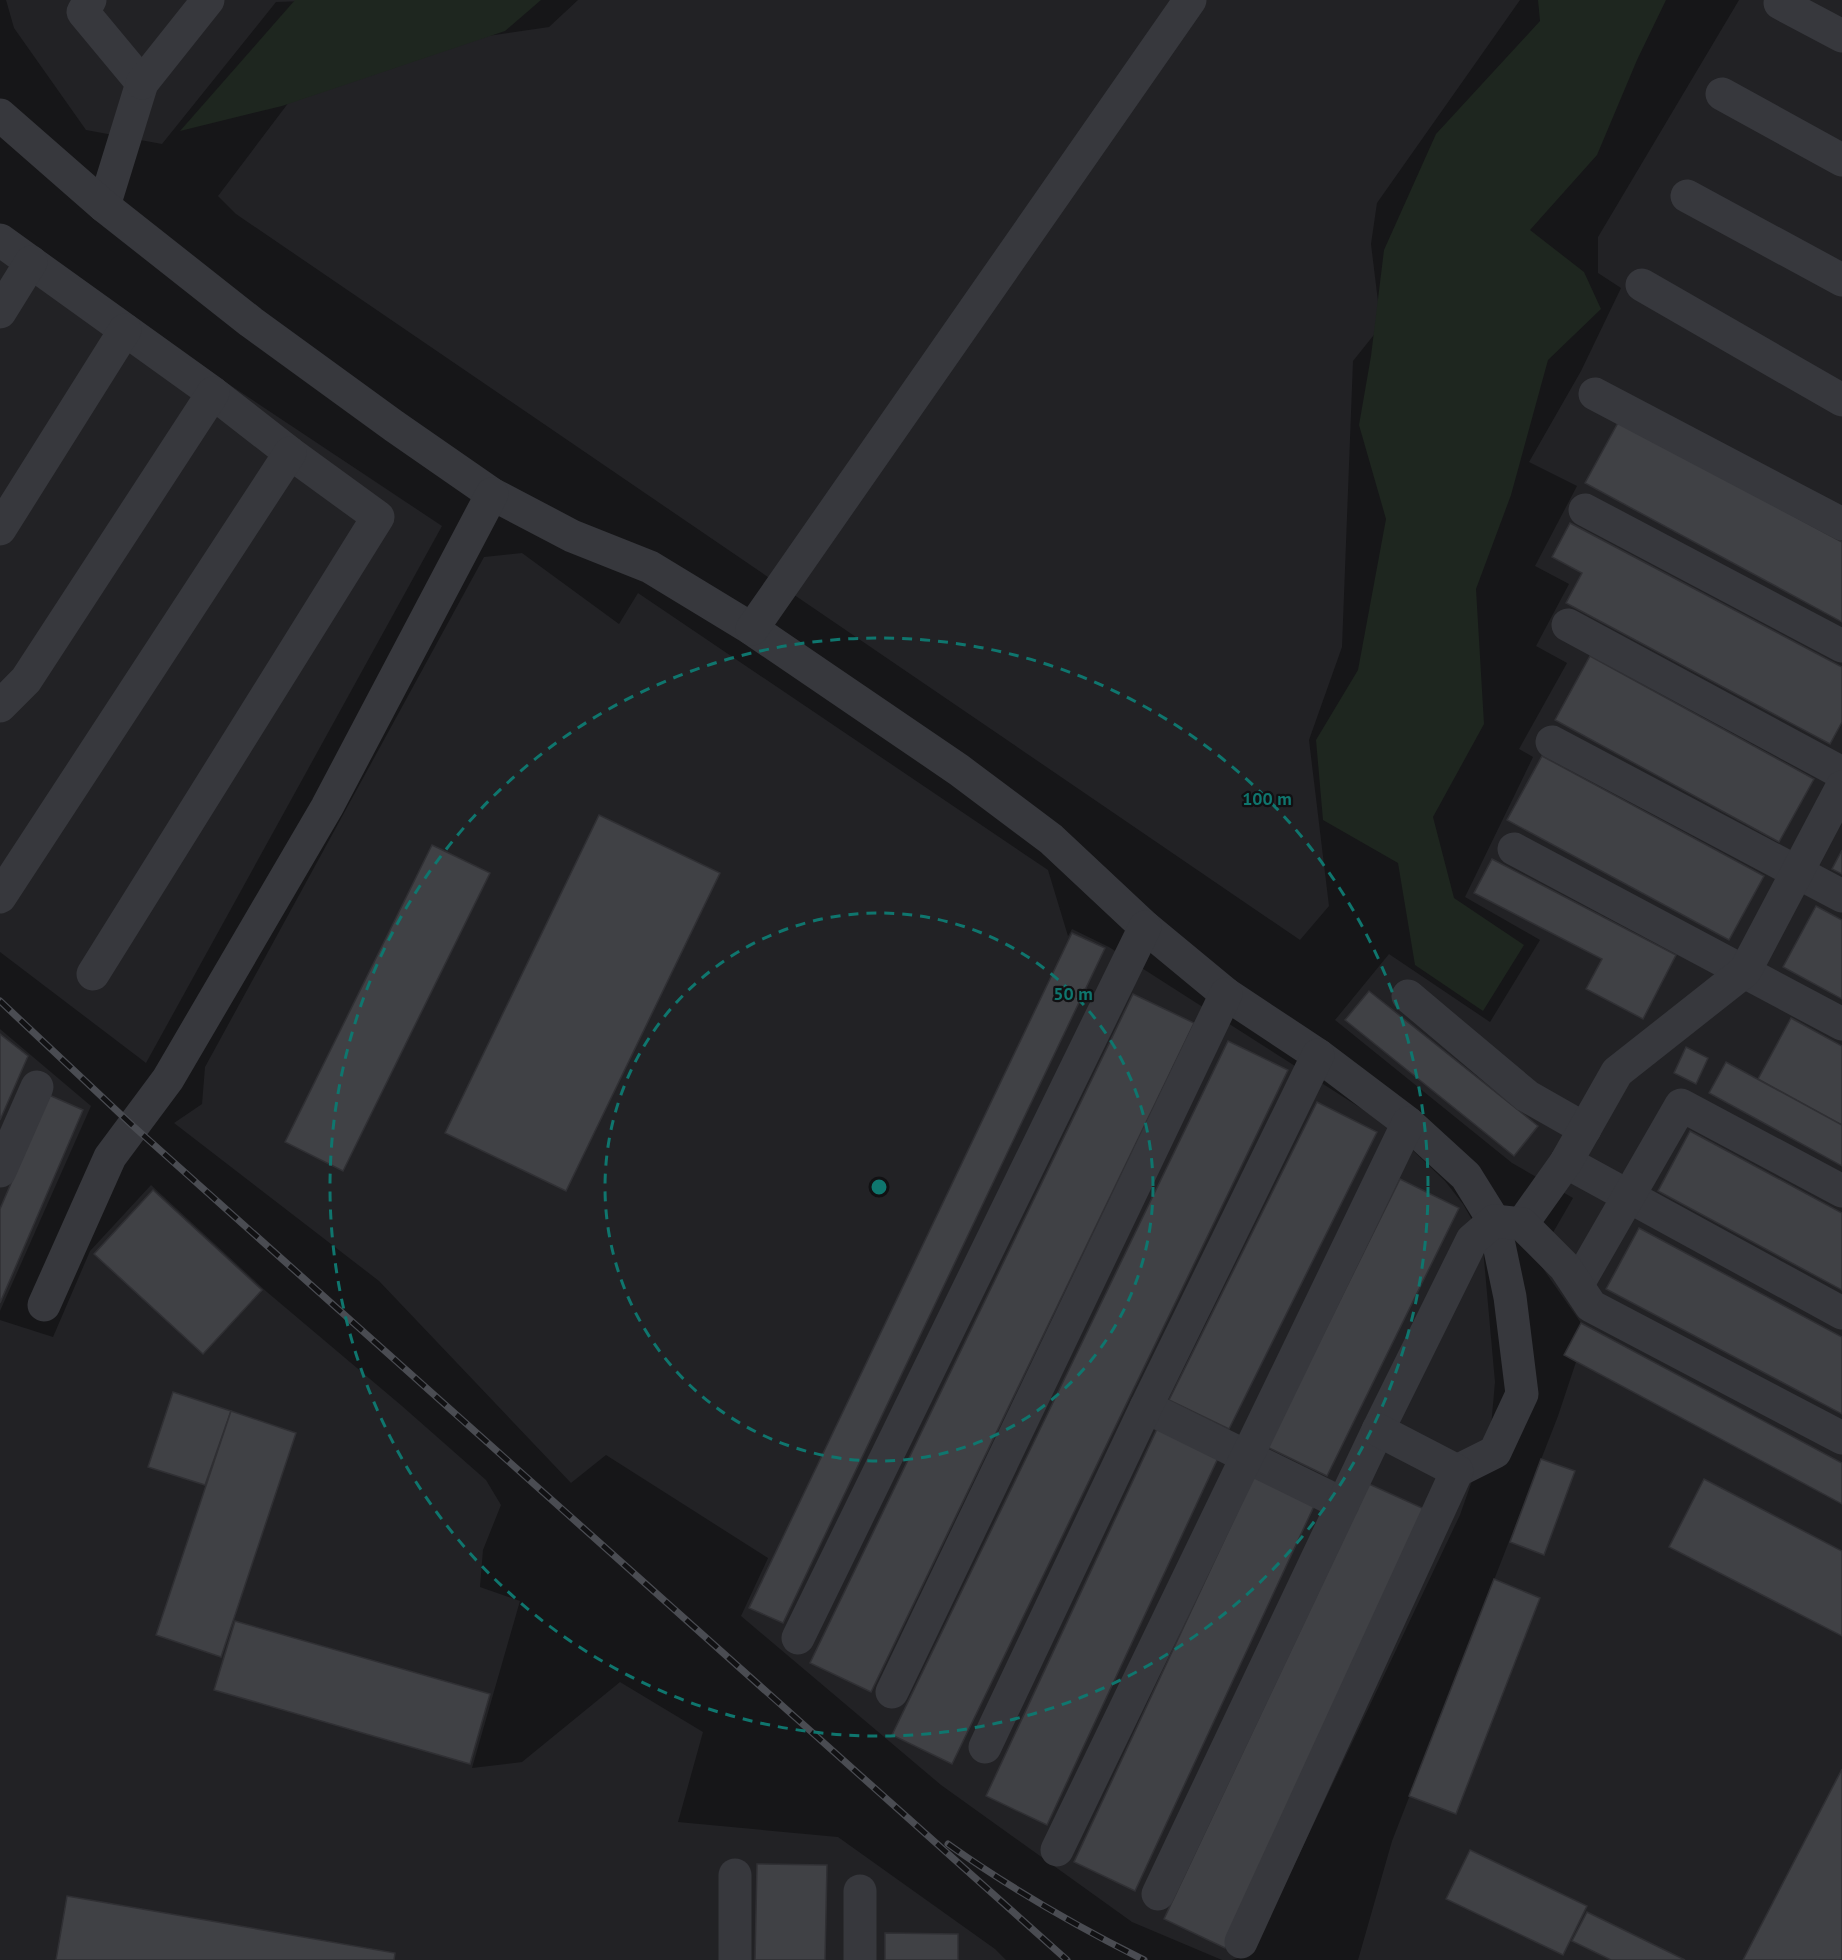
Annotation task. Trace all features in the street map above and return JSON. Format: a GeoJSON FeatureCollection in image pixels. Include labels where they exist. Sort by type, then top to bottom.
{"type":"FeatureCollection","features":[{"type":"Feature","properties":{"kind":"street"},"geometry":{"type":"LineString","coordinates":[[90,0],[83,12],[142,83]]}},
{"type":"Feature","properties":{"kind":"street"},"geometry":{"type":"LineString","coordinates":[[104,206],[142,83],[208,0]]}},
{"type":"Feature","properties":{"kind":"street"},"geometry":{"type":"LineString","coordinates":[[753,629],[1190,0]]}},
{"type":"Feature","properties":{"kind":"street"},"geometry":{"type":"LineString","coordinates":[[1780,3],[1842,36]]}},
{"type":"Feature","properties":{"kind":"street"},"geometry":{"type":"LineString","coordinates":[[1722,94],[1842,160]]}},
{"type":"Feature","properties":{"kind":"street"},"geometry":{"type":"LineString","coordinates":[[0,115],[104,206],[251,322],[492,494],[572,536],[650,567],[753,629],[959,770],[1052,839],[1145,927],[1226,994],[1318,1055],[1408,1123],[1466,1176],[1508,1222],[1565,1267],[1591,1306],[1842,1438]]}},
{"type":"Feature","properties":{"kind":"street"},"geometry":{"type":"LineString","coordinates":[[1687,196],[1842,280]]}},
{"type":"Feature","properties":{"kind":"street"},"geometry":{"type":"LineString","coordinates":[[0,240],[213,393],[378,517],[93,974]]}},
{"type":"Feature","properties":{"kind":"street"},"geometry":{"type":"LineString","coordinates":[[0,312],[32,262]]}},
{"type":"Feature","properties":{"kind":"street"},"geometry":{"type":"LineString","coordinates":[[1642,285],[1842,400]]}},
{"type":"Feature","properties":{"kind":"street"},"geometry":{"type":"LineString","coordinates":[[0,529],[125,330]]}},
{"type":"Feature","properties":{"kind":"street"},"geometry":{"type":"LineString","coordinates":[[0,706],[26,680],[213,393]]}},
{"type":"Feature","properties":{"kind":"street"},"geometry":{"type":"LineString","coordinates":[[1595,394],[1842,524]]}},
{"type":"Feature","properties":{"kind":"street"},"geometry":{"type":"LineString","coordinates":[[0,897],[290,453]]}},
{"type":"Feature","properties":{"kind":"street"},"geometry":{"type":"LineString","coordinates":[[44,1305],[110,1157],[168,1079],[327,807],[492,494]]}},
{"type":"Feature","properties":{"kind":"street"},"geometry":{"type":"LineString","coordinates":[[1585,510],[1842,646]]}},
{"type":"Feature","properties":{"kind":"street"},"geometry":{"type":"LineString","coordinates":[[1568,625],[1842,773]]}},
{"type":"Feature","properties":{"kind":"street"},"geometry":{"type":"LineString","coordinates":[[1552,742],[1842,896]]}},
{"type":"Feature","properties":{"kind":"street"},"geometry":{"type":"LineString","coordinates":[[1158,1894],[1378,1430],[1472,1239],[1508,1222],[1566,1162],[1617,1072],[1744,971],[1842,787]]}},
{"type":"Feature","properties":{"kind":"street"},"geometry":{"type":"LineString","coordinates":[[1514,849],[1842,1024]]}},
{"type":"Feature","properties":{"kind":"street"},"geometry":{"type":"LineString","coordinates":[[798,1638],[1145,927]]}},
{"type":"Feature","properties":{"kind":"street"},"geometry":{"type":"LineString","coordinates":[[892,1692],[1226,994]]}},
{"type":"Feature","properties":{"kind":"street"},"geometry":{"type":"LineString","coordinates":[[1408,996],[1527,1096],[1585,1129]]}},
{"type":"Feature","properties":{"kind":"street"},"geometry":{"type":"LineString","coordinates":[[985,1747],[1146,1407],[1318,1055]]}},
{"type":"Feature","properties":{"kind":"street"},"geometry":{"type":"LineString","coordinates":[[0,1172],[37,1087]]}},
{"type":"Feature","properties":{"kind":"street"},"geometry":{"type":"LineString","coordinates":[[1578,1284],[1681,1105],[1842,1191]]}},
{"type":"Feature","properties":{"kind":"street"},"geometry":{"type":"LineString","coordinates":[[1057,1850],[1408,1123]]}},
{"type":"Feature","properties":{"kind":"street"},"geometry":{"type":"LineString","coordinates":[[1566,1162],[1842,1314]]}},
{"type":"Feature","properties":{"kind":"street"},"geometry":{"type":"LineString","coordinates":[[1241,1942],[1457,1471],[1495,1452],[1522,1394],[1510,1297],[1508,1222]]}},
{"type":"Feature","properties":{"kind":"street"},"geometry":{"type":"LineString","coordinates":[[1146,1407],[1343,1504]]}},
{"type":"Feature","properties":{"kind":"street"},"geometry":{"type":"LineString","coordinates":[[1378,1430],[1457,1471]]}},
{"type":"Feature","properties":{"kind":"street"},"geometry":{"type":"LineString","coordinates":[[735,1875],[735,1960]]}},
{"type":"Feature","properties":{"kind":"street"},"geometry":{"type":"LineString","coordinates":[[860,1891],[860,1960]]}},
{"type":"Feature","properties":{"kind":"shaded area"},"geometry":{"type":"Polygon","coordinates":[[[6,0],[336,0],[276,2],[162,144],[86,130],[14,28],[6,0]]]}},
{"type":"Feature","properties":{"kind":"shaded area"},"geometry":{"type":"Polygon","coordinates":[[[295,0],[541,0],[505,31],[282,106],[180,131],[295,0]]]}},
{"type":"Feature","properties":{"kind":"shaded area"},"geometry":{"type":"Polygon","coordinates":[[[578,0],[1520,0],[1377,203],[1371,244],[1381,326],[1353,361],[1342,647],[1309,740],[1329,906],[1300,940],[236,214],[218,196],[317,65],[398,49],[549,27],[578,0]]]}},
{"type":"Feature","properties":{"kind":"shaded area"},"geometry":{"type":"Polygon","coordinates":[[[1538,0],[1666,0],[1637,60],[1597,155],[1530,230],[1584,272],[1601,309],[1548,360],[1511,495],[1476,589],[1484,724],[1433,817],[1454,898],[1524,945],[1483,1011],[1415,965],[1398,863],[1323,820],[1316,740],[1358,670],[1386,519],[1359,425],[1371,356],[1384,250],[1436,134],[1540,21],[1538,0]]]}},
{"type":"Feature","properties":{"kind":"shaded area"},"geometry":{"type":"Polygon","coordinates":[[[1739,0],[1842,0],[1842,1960],[1358,1960],[1392,1841],[1558,1416],[1576,1362],[1564,1355],[1581,1323],[1537,1260],[1573,1198],[1512,1163],[1335,1020],[1389,954],[1490,1022],[1540,940],[1465,897],[1533,757],[1519,749],[1567,663],[1536,646],[1569,584],[1535,566],[1577,486],[1529,462],[1581,371],[1621,288],[1598,273],[1598,237],[1739,0]]]}},
{"type":"Feature","properties":{"kind":"shaded area"},"geometry":{"type":"Polygon","coordinates":[[[0,232],[442,526],[146,1063],[0,952],[0,232]]]}},
{"type":"Feature","properties":{"kind":"shaded area"},"geometry":{"type":"Polygon","coordinates":[[[522,553],[619,624],[638,593],[1048,870],[1068,936],[1072,929],[1109,947],[1384,1123],[1445,1181],[1463,1204],[1482,1237],[1495,1382],[1491,1427],[1460,1515],[1252,1954],[1232,1960],[1222,1960],[1132,1922],[941,1785],[741,1616],[768,1558],[606,1455],[571,1483],[379,1281],[174,1123],[202,1104],[205,1067],[484,557],[522,553]]]}},
{"type":"Feature","properties":{"kind":"shaded area"},"geometry":{"type":"Polygon","coordinates":[[[0,1029],[91,1106],[0,1311],[0,1029]]]}},
{"type":"Feature","properties":{"kind":"shaded area"},"geometry":{"type":"Polygon","coordinates":[[[151,1185],[267,1292],[486,1480],[501,1505],[483,1550],[480,1587],[520,1601],[472,1768],[522,1762],[620,1682],[703,1732],[678,1822],[838,1837],[995,1949],[1006,1960],[0,1960],[0,1320],[53,1337],[90,1251],[151,1185]]]}},
{"type":"Feature","properties":{"kind":"building"},"geometry":{"type":"Polygon","coordinates":[[[1619,421],[1842,542],[1842,622],[1585,483],[1619,421]]]}},
{"type":"Feature","properties":{"kind":"building"},"geometry":{"type":"Polygon","coordinates":[[[1570,523],[1842,667],[1842,722],[1830,744],[1566,603],[1582,573],[1552,557],[1570,523]]]}},
{"type":"Feature","properties":{"kind":"building"},"geometry":{"type":"Polygon","coordinates":[[[1590,656],[1814,779],[1779,842],[1555,720],[1590,656]]]}},
{"type":"Feature","properties":{"kind":"building"},"geometry":{"type":"Polygon","coordinates":[[[1542,756],[1764,876],[1729,940],[1507,820],[1542,756]]]}},
{"type":"Feature","properties":{"kind":"building"},"geometry":{"type":"Polygon","coordinates":[[[599,815],[720,873],[566,1191],[445,1133],[599,815]]]}},
{"type":"Feature","properties":{"kind":"building"},"geometry":{"type":"Polygon","coordinates":[[[432,845],[490,873],[343,1171],[285,1142],[432,845]]]}},
{"type":"Feature","properties":{"kind":"building"},"geometry":{"type":"Polygon","coordinates":[[[1842,850],[1842,874],[1832,869],[1842,850]]]}},
{"type":"Feature","properties":{"kind":"building"},"geometry":{"type":"Polygon","coordinates":[[[1492,859],[1676,955],[1643,1019],[1586,989],[1602,959],[1474,893],[1492,859]]]}},
{"type":"Feature","properties":{"kind":"building"},"geometry":{"type":"Polygon","coordinates":[[[1816,906],[1842,920],[1842,999],[1783,967],[1816,906]]]}},
{"type":"Feature","properties":{"kind":"building"},"geometry":{"type":"Polygon","coordinates":[[[1072,933],[1105,948],[783,1623],[749,1608],[1072,933]]]}},
{"type":"Feature","properties":{"kind":"building"},"geometry":{"type":"Polygon","coordinates":[[[1369,991],[1538,1126],[1514,1156],[1345,1020],[1369,991]]]}},
{"type":"Feature","properties":{"kind":"building"},"geometry":{"type":"Polygon","coordinates":[[[1133,994],[1194,1023],[871,1692],[810,1663],[1133,994]]]}},
{"type":"Feature","properties":{"kind":"building"},"geometry":{"type":"Polygon","coordinates":[[[1791,1018],[1842,1046],[1842,1125],[1758,1079],[1791,1018]]]}},
{"type":"Feature","properties":{"kind":"building"},"geometry":{"type":"Polygon","coordinates":[[[0,1034],[28,1056],[0,1120],[0,1034]]]}},
{"type":"Feature","properties":{"kind":"building"},"geometry":{"type":"Polygon","coordinates":[[[1228,1041],[1288,1070],[952,1764],[892,1735],[1228,1041]]]}},
{"type":"Feature","properties":{"kind":"building"},"geometry":{"type":"Polygon","coordinates":[[[1686,1047],[1708,1058],[1696,1084],[1674,1073],[1686,1047]]]}},
{"type":"Feature","properties":{"kind":"building"},"geometry":{"type":"Polygon","coordinates":[[[1726,1062],[1842,1125],[1842,1166],[1709,1093],[1726,1062]]]}},
{"type":"Feature","properties":{"kind":"building"},"geometry":{"type":"Polygon","coordinates":[[[49,1095],[83,1110],[0,1303],[0,1209],[49,1095]]]}},
{"type":"Feature","properties":{"kind":"building"},"geometry":{"type":"Polygon","coordinates":[[[1317,1102],[1377,1132],[1229,1429],[1169,1400],[1317,1102]]]}},
{"type":"Feature","properties":{"kind":"building"},"geometry":{"type":"Polygon","coordinates":[[[1690,1131],[1842,1213],[1842,1290],[1658,1191],[1690,1131]]]}},
{"type":"Feature","properties":{"kind":"building"},"geometry":{"type":"Polygon","coordinates":[[[1400,1179],[1459,1208],[1327,1476],[1267,1447],[1400,1179]]]}},
{"type":"Feature","properties":{"kind":"building"},"geometry":{"type":"Polygon","coordinates":[[[153,1190],[262,1290],[203,1354],[94,1254],[153,1190]]]}},
{"type":"Feature","properties":{"kind":"building"},"geometry":{"type":"Polygon","coordinates":[[[1639,1228],[1842,1337],[1842,1414],[1606,1289],[1639,1228]]]}},
{"type":"Feature","properties":{"kind":"building"},"geometry":{"type":"Polygon","coordinates":[[[1581,1323],[1842,1463],[1842,1504],[1564,1355],[1581,1323]]]}},
{"type":"Feature","properties":{"kind":"building"},"geometry":{"type":"Polygon","coordinates":[[[173,1392],[231,1411],[205,1485],[148,1467],[173,1392]]]}},
{"type":"Feature","properties":{"kind":"building"},"geometry":{"type":"Polygon","coordinates":[[[231,1411],[296,1433],[221,1657],[156,1635],[231,1411]]]}},
{"type":"Feature","properties":{"kind":"building"},"geometry":{"type":"Polygon","coordinates":[[[1157,1429],[1218,1458],[1047,1825],[986,1796],[1157,1429]]]}},
{"type":"Feature","properties":{"kind":"building"},"geometry":{"type":"Polygon","coordinates":[[[1541,1459],[1575,1471],[1544,1555],[1510,1542],[1541,1459]]]}},
{"type":"Feature","properties":{"kind":"building"},"geometry":{"type":"Polygon","coordinates":[[[1254,1476],[1315,1504],[1135,1891],[1074,1862],[1254,1476]]]}},
{"type":"Feature","properties":{"kind":"building"},"geometry":{"type":"Polygon","coordinates":[[[1704,1479],[1842,1551],[1842,1636],[1669,1547],[1704,1479]]]}},
{"type":"Feature","properties":{"kind":"building"},"geometry":{"type":"Polygon","coordinates":[[[1369,1484],[1431,1512],[1225,1948],[1164,1919],[1369,1484]]]}},
{"type":"Feature","properties":{"kind":"building"},"geometry":{"type":"Polygon","coordinates":[[[1494,1579],[1540,1598],[1456,1814],[1409,1796],[1494,1579]]]}},
{"type":"Feature","properties":{"kind":"building"},"geometry":{"type":"Polygon","coordinates":[[[235,1621],[490,1694],[470,1764],[214,1690],[235,1621]]]}},
{"type":"Feature","properties":{"kind":"building"},"geometry":{"type":"Polygon","coordinates":[[[1842,1769],[1842,1960],[1743,1960],[1842,1769]]]}},
{"type":"Feature","properties":{"kind":"building"},"geometry":{"type":"Polygon","coordinates":[[[1470,1850],[1587,1906],[1563,1955],[1446,1899],[1470,1850]]]}},
{"type":"Feature","properties":{"kind":"building"},"geometry":{"type":"Polygon","coordinates":[[[757,1864],[827,1865],[825,1960],[755,1960],[757,1864]]]}},
{"type":"Feature","properties":{"kind":"building"},"geometry":{"type":"Polygon","coordinates":[[[67,1896],[395,1953],[394,1960],[56,1960],[67,1896]]]}},
{"type":"Feature","properties":{"kind":"building"},"geometry":{"type":"Polygon","coordinates":[[[1587,1912],[1685,1960],[1611,1960],[1572,1941],[1587,1912]]]}},
{"type":"Feature","properties":{"kind":"building"},"geometry":{"type":"Polygon","coordinates":[[[885,1933],[958,1934],[958,1960],[885,1960],[885,1933]]]}},
{"type":"Feature","properties":{"kind":"railway"},"geometry":{"type":"LineString","coordinates":[[0,1001],[133,1126],[1067,1960]]}},
{"type":"Feature","properties":{"kind":"railway"},"geometry":{"type":"LineString","coordinates":[[948,1844],[1044,1906],[1144,1960]]}}]}
